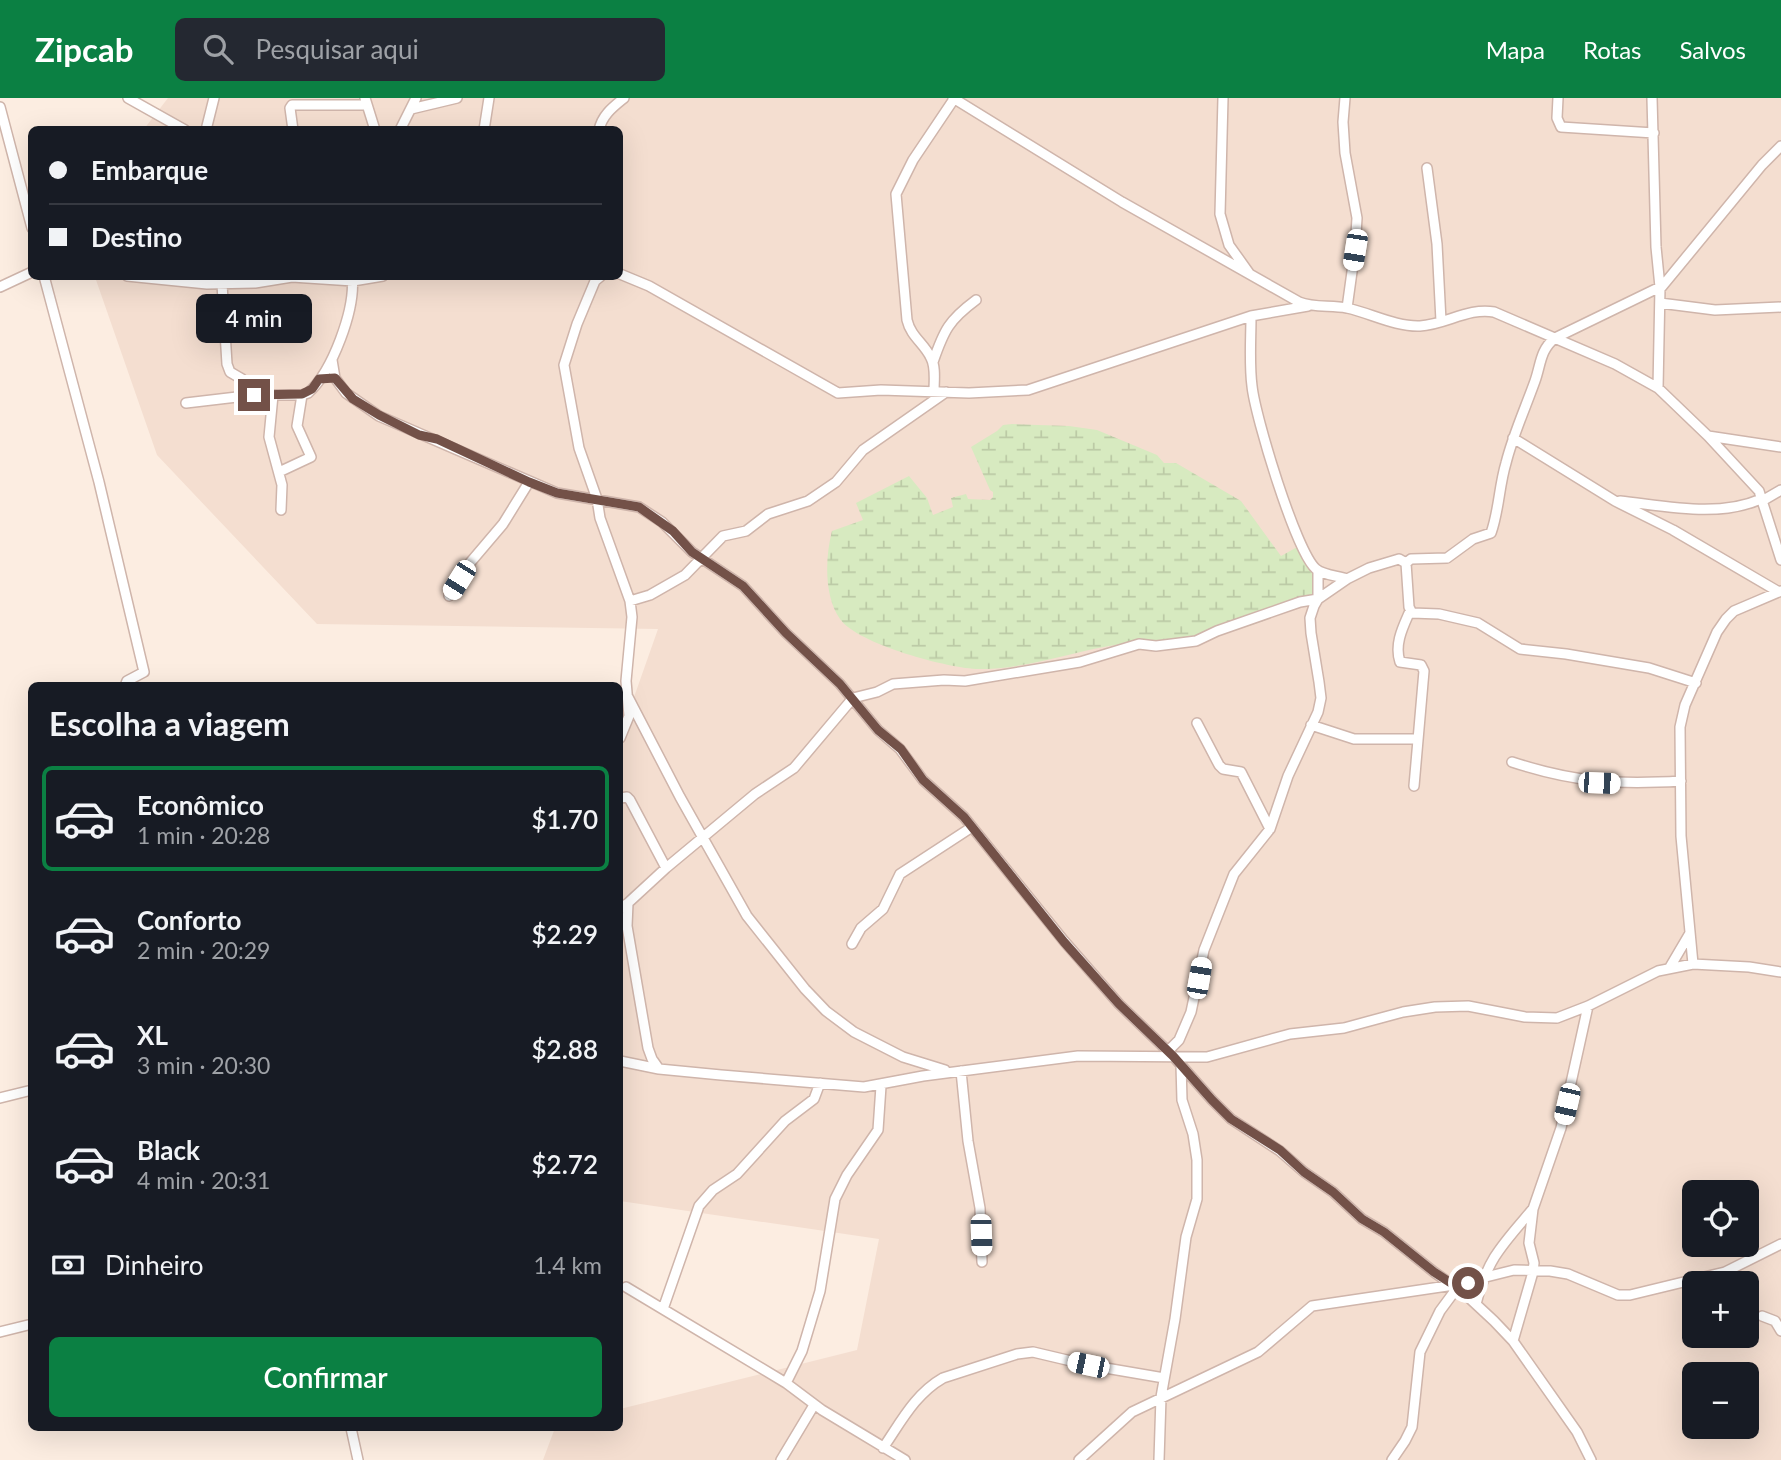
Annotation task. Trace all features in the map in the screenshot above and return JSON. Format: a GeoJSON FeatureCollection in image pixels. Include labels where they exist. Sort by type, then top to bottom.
{"type":"FeatureCollection","features":[{"type":"Feature","properties":{"kind":"street"},"geometry":{"type":"LineString","coordinates":[[128,98],[178,126]]}},
{"type":"Feature","properties":{"kind":"street"},"geometry":{"type":"LineString","coordinates":[[207,126],[214,98]]}},
{"type":"Feature","properties":{"kind":"street"},"geometry":{"type":"LineString","coordinates":[[402,126],[416,98]]}},
{"type":"Feature","properties":{"kind":"street"},"geometry":{"type":"LineString","coordinates":[[411,109],[457,98]]}},
{"type":"Feature","properties":{"kind":"street"},"geometry":{"type":"LineString","coordinates":[[485,126],[489,98]]}},
{"type":"Feature","properties":{"kind":"street"},"geometry":{"type":"LineString","coordinates":[[600,126],[603,119],[624,98]]}},
{"type":"Feature","properties":{"kind":"street"},"geometry":{"type":"LineString","coordinates":[[934,391],[933,362],[915,339],[907,320],[896,194],[913,160],[953,98],[1122,202],[1252,277],[1310,306]]}},
{"type":"Feature","properties":{"kind":"street"},"geometry":{"type":"LineString","coordinates":[[1223,98],[1220,214],[1229,245],[1252,277]]}},
{"type":"Feature","properties":{"kind":"street"},"geometry":{"type":"LineString","coordinates":[[1345,98],[1345,153],[1357,218],[1347,308]]}},
{"type":"Feature","properties":{"kind":"street"},"geometry":{"type":"LineString","coordinates":[[1558,98],[1557,118],[1560,127],[1654,133]]}},
{"type":"Feature","properties":{"kind":"street"},"geometry":{"type":"LineString","coordinates":[[1652,98],[1660,287],[1658,389]]}},
{"type":"Feature","properties":{"kind":"street"},"geometry":{"type":"LineString","coordinates":[[292,126],[292,105],[366,102],[374,126]]}},
{"type":"Feature","properties":{"kind":"street"},"geometry":{"type":"LineString","coordinates":[[0,107],[28,213]]}},
{"type":"Feature","properties":{"kind":"street"},"geometry":{"type":"LineString","coordinates":[[1406,563],[1411,559],[1447,558],[1473,539],[1491,533],[1513,438],[1546,345],[1555,338],[1660,287],[1707,234],[1762,164],[1781,146]]}},
{"type":"Feature","properties":{"kind":"street"},"geometry":{"type":"LineString","coordinates":[[1427,168],[1437,244],[1441,321]]}},
{"type":"Feature","properties":{"kind":"street"},"geometry":{"type":"LineString","coordinates":[[0,287],[28,274]]}},
{"type":"Feature","properties":{"kind":"street"},"geometry":{"type":"LineString","coordinates":[[623,275],[693,310],[838,394],[881,390],[1028,390],[1251,316],[1310,306],[1347,308],[1413,326],[1488,310],[1615,364],[1658,389],[1708,436],[1759,491],[1781,560]]}},
{"type":"Feature","properties":{"kind":"street"},"geometry":{"type":"LineString","coordinates":[[45,280],[99,482],[144,672],[127,682]]}},
{"type":"Feature","properties":{"kind":"street"},"geometry":{"type":"LineString","coordinates":[[169,280],[222,284],[274,280]]}},
{"type":"Feature","properties":{"kind":"street"},"geometry":{"type":"LineString","coordinates":[[186,403],[254,395],[302,394],[312,389],[332,360],[352,295],[352,280]]}},
{"type":"Feature","properties":{"kind":"street"},"geometry":{"type":"LineString","coordinates":[[596,280],[573,335],[564,365],[579,448],[597,499],[600,518],[631,601],[626,681],[629,716],[623,731]]}},
{"type":"Feature","properties":{"kind":"street"},"geometry":{"type":"LineString","coordinates":[[222,284],[227,364],[230,372],[242,379],[254,395]]}},
{"type":"Feature","properties":{"kind":"street"},"geometry":{"type":"LineString","coordinates":[[1658,389],[1660,287]]}},
{"type":"Feature","properties":{"kind":"street"},"geometry":{"type":"LineString","coordinates":[[933,362],[948,325],[956,315],[976,300]]}},
{"type":"Feature","properties":{"kind":"street"},"geometry":{"type":"LineString","coordinates":[[1660,303],[1715,310],[1781,307]]}},
{"type":"Feature","properties":{"kind":"street"},"geometry":{"type":"LineString","coordinates":[[1251,316],[1251,385],[1286,506],[1309,561],[1318,571],[1347,579]]}},
{"type":"Feature","properties":{"kind":"street"},"geometry":{"type":"LineString","coordinates":[[332,360],[335,378],[353,399],[379,415],[419,435],[437,439],[557,493],[632,505],[649,512],[673,531],[692,552],[743,586],[786,633],[853,698],[872,723],[901,749],[923,780],[959,812],[1051,927],[1119,1004],[1231,1119],[1280,1150],[1362,1219],[1384,1232],[1456,1287],[1513,1340],[1577,1432],[1591,1460]]}},
{"type":"Feature","properties":{"kind":"street"},"geometry":{"type":"LineString","coordinates":[[319,379],[335,378]]}},
{"type":"Feature","properties":{"kind":"street"},"geometry":{"type":"LineString","coordinates":[[631,601],[650,596],[675,582],[723,536],[746,531],[768,514],[808,500],[836,482],[863,450],[947,392]]}},
{"type":"Feature","properties":{"kind":"street"},"geometry":{"type":"LineString","coordinates":[[273,394],[269,443],[279,472],[281,510]]}},
{"type":"Feature","properties":{"kind":"street"},"geometry":{"type":"LineString","coordinates":[[279,472],[311,457],[297,426],[302,394]]}},
{"type":"Feature","properties":{"kind":"street"},"geometry":{"type":"LineString","coordinates":[[1708,436],[1781,447]]}},
{"type":"Feature","properties":{"kind":"street"},"geometry":{"type":"LineString","coordinates":[[1513,438],[1615,501],[1673,530],[1780,591]]}},
{"type":"Feature","properties":{"kind":"street"},"geometry":{"type":"LineString","coordinates":[[449,596],[469,564],[503,524],[529,482]]}},
{"type":"Feature","properties":{"kind":"street"},"geometry":{"type":"LineString","coordinates":[[1615,501],[1725,509],[1762,500],[1781,490]]}},
{"type":"Feature","properties":{"kind":"street"},"geometry":{"type":"LineString","coordinates":[[659,1069],[648,1048],[624,906],[755,793],[794,768],[853,698],[877,692],[892,684],[965,681],[1080,662],[1139,644],[1156,646],[1196,640],[1300,602],[1318,599],[1347,579],[1386,562],[1399,559],[1406,563]]}},
{"type":"Feature","properties":{"kind":"street"},"geometry":{"type":"LineString","coordinates":[[1406,563],[1410,611],[1401,632],[1398,656],[1400,662],[1421,664],[1424,667],[1414,786]]}},
{"type":"Feature","properties":{"kind":"street"},"geometry":{"type":"LineString","coordinates":[[1170,1054],[1191,1012],[1204,950],[1234,874],[1270,829],[1288,776],[1321,698],[1310,626],[1310,618],[1318,599],[1318,571]]}},
{"type":"Feature","properties":{"kind":"street"},"geometry":{"type":"LineString","coordinates":[[1693,964],[1681,836],[1680,727],[1685,705],[1717,632],[1726,618],[1734,611],[1780,591]]}},
{"type":"Feature","properties":{"kind":"street"},"geometry":{"type":"LineString","coordinates":[[1410,611],[1478,623],[1520,649],[1649,668],[1696,683]]}},
{"type":"Feature","properties":{"kind":"street"},"geometry":{"type":"LineString","coordinates":[[628,697],[747,916],[826,1011],[854,1032],[883,1048],[928,1066],[957,1072]]}},
{"type":"Feature","properties":{"kind":"street"},"geometry":{"type":"LineString","coordinates":[[1197,723],[1219,765],[1223,769],[1241,772],[1270,829]]}},
{"type":"Feature","properties":{"kind":"street"},"geometry":{"type":"LineString","coordinates":[[1311,725],[1354,739],[1418,739]]}},
{"type":"Feature","properties":{"kind":"street"},"geometry":{"type":"LineString","coordinates":[[1512,762],[1540,771],[1599,783],[1681,781]]}},
{"type":"Feature","properties":{"kind":"street"},"geometry":{"type":"LineString","coordinates":[[623,798],[630,800],[666,868]]}},
{"type":"Feature","properties":{"kind":"street"},"geometry":{"type":"LineString","coordinates":[[852,944],[861,928],[883,909],[901,874],[908,867],[972,827]]}},
{"type":"Feature","properties":{"kind":"street"},"geometry":{"type":"LineString","coordinates":[[1670,967],[1690,933]]}},
{"type":"Feature","properties":{"kind":"street"},"geometry":{"type":"LineString","coordinates":[[623,1062],[659,1069],[864,1087],[881,1086],[908,1079],[1078,1055],[1170,1054],[1208,1057],[1290,1034],[1344,1028],[1403,1012],[1435,1007],[1468,1006],[1525,1017],[1568,1015],[1643,977],[1670,967],[1693,964],[1781,972]]}},
{"type":"Feature","properties":{"kind":"street"},"geometry":{"type":"LineString","coordinates":[[1513,1340],[1533,1272],[1534,1263],[1529,1243],[1534,1209],[1561,1128],[1588,1006]]}},
{"type":"Feature","properties":{"kind":"street"},"geometry":{"type":"LineString","coordinates":[[1158,1460],[1161,1396],[1186,1237],[1197,1199],[1197,1160],[1193,1134],[1182,1100],[1181,1065]]}},
{"type":"Feature","properties":{"kind":"street"},"geometry":{"type":"LineString","coordinates":[[957,1072],[980,1208],[982,1262]]}},
{"type":"Feature","properties":{"kind":"street"},"geometry":{"type":"LineString","coordinates":[[663,1309],[704,1198],[737,1174],[768,1138],[814,1099],[820,1083]]}},
{"type":"Feature","properties":{"kind":"street"},"geometry":{"type":"LineString","coordinates":[[786,1383],[802,1351],[820,1291],[835,1199],[847,1175],[873,1141],[878,1130],[881,1086]]}},
{"type":"Feature","properties":{"kind":"street"},"geometry":{"type":"LineString","coordinates":[[0,1098],[28,1091]]}},
{"type":"Feature","properties":{"kind":"street"},"geometry":{"type":"LineString","coordinates":[[1476,1304],[1482,1280],[1497,1251],[1534,1209]]}},
{"type":"Feature","properties":{"kind":"street"},"geometry":{"type":"LineString","coordinates":[[1079,1460],[1132,1412],[1258,1352],[1312,1306],[1456,1287],[1514,1270],[1569,1274],[1618,1295],[1630,1295],[1725,1272],[1781,1244]]}},
{"type":"Feature","properties":{"kind":"street"},"geometry":{"type":"LineString","coordinates":[[626,1287],[786,1383],[814,1405],[905,1460]]}},
{"type":"Feature","properties":{"kind":"street"},"geometry":{"type":"LineString","coordinates":[[1392,1460],[1412,1427],[1420,1352],[1440,1311],[1456,1287]]}},
{"type":"Feature","properties":{"kind":"street"},"geometry":{"type":"LineString","coordinates":[[1762,1316],[1775,1321],[1781,1331]]}},
{"type":"Feature","properties":{"kind":"street"},"geometry":{"type":"LineString","coordinates":[[0,1332],[28,1325]]}},
{"type":"Feature","properties":{"kind":"street"},"geometry":{"type":"LineString","coordinates":[[883,1448],[920,1394],[931,1385],[943,1378],[1026,1352],[1164,1378]]}},
{"type":"Feature","properties":{"kind":"street"},"geometry":{"type":"LineString","coordinates":[[781,1460],[814,1405]]}},
{"type":"Feature","properties":{"kind":"street"},"geometry":{"type":"LineString","coordinates":[[352,1431],[359,1460]]}},
{"type":"Feature","properties":{"kind":"shaded area"},"geometry":{"type":"Polygon","coordinates":[[[168,98],[1781,98],[1781,1460],[543,1460],[554,1431],[623,1431],[623,1408],[857,1350],[879,1239],[623,1201],[623,721],[627,717],[658,629],[317,624],[157,455],[96,280],[623,280],[623,126],[146,126],[168,98]]]}},
{"type":"Feature","properties":{"kind":"green space"},"geometry":{"type":"Polygon","coordinates":[[[1003,425],[1097,430],[1157,455],[1164,463],[1176,463],[1241,501],[1281,556],[1299,546],[1311,565],[1316,597],[1242,628],[1169,642],[1121,644],[997,668],[965,668],[927,660],[884,646],[850,628],[840,619],[831,599],[827,565],[832,531],[863,520],[856,503],[909,476],[927,498],[933,515],[953,507],[951,498],[966,494],[968,499],[990,500],[993,492],[971,447],[1003,425]]]}},
{"type":"Feature","properties":{"kind":"route"},"geometry":{"type":"LineString","coordinates":[[254,395],[307,393],[319,379],[335,378],[346,393],[379,415],[529,482],[557,493],[632,505],[649,512],[673,531],[692,552],[743,586],[786,633],[840,684],[878,730],[901,749],[923,780],[969,823],[1045,920],[1119,1004],[1173,1056],[1203,1092],[1231,1119],[1280,1150],[1362,1219],[1379,1228],[1434,1272],[1454,1285],[1468,1283]]}}]}
